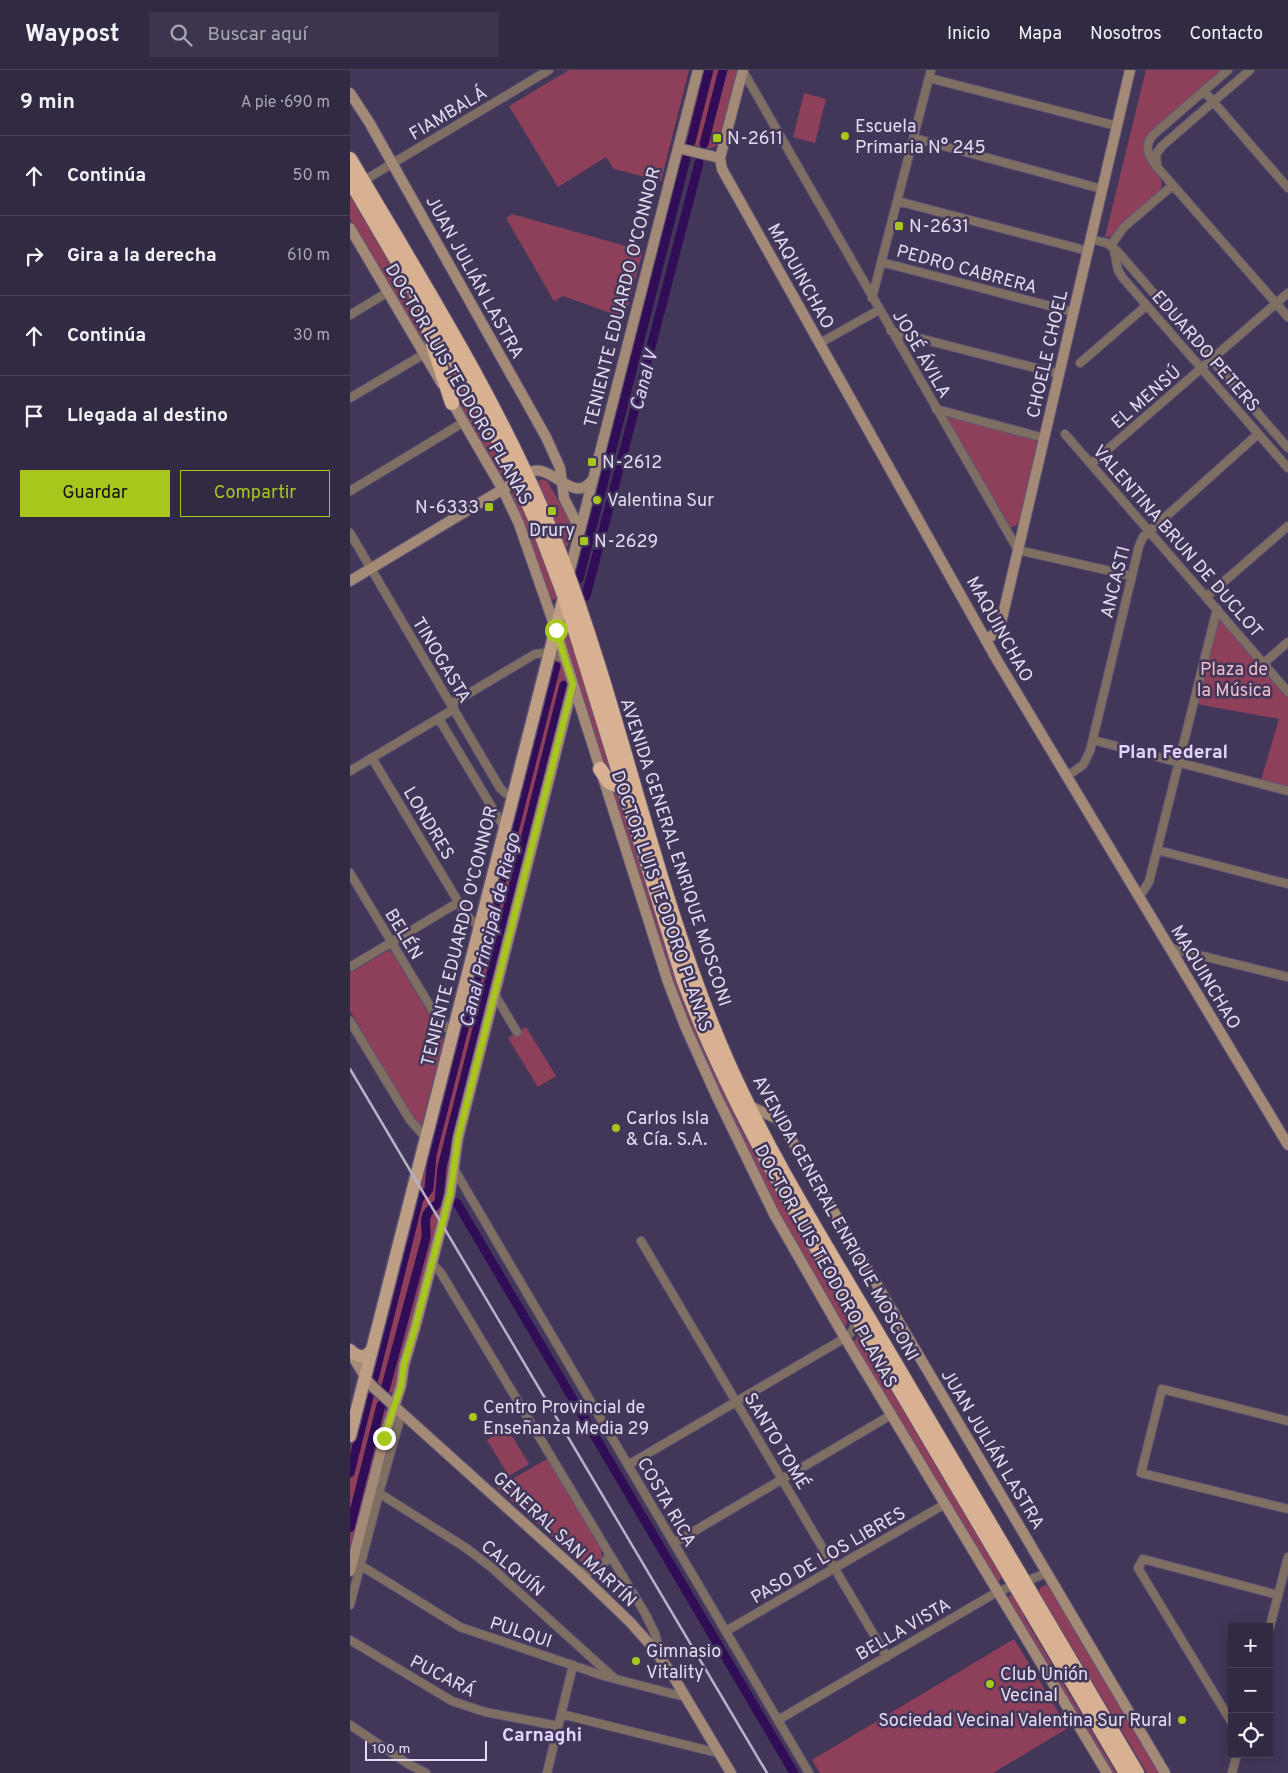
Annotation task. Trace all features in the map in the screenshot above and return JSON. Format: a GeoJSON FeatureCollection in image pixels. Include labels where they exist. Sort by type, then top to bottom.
{"type":"FeatureCollection","features":[{"type":"Feature","properties":{"kind":"highway","name":"AVENIDA GENERAL ENRIQUE MOSCONI"},"geometry":{"type":"LineString","coordinates":[[350,159],[356,181],[412,284],[523,478],[537,523],[564,595],[672,948],[706,1037],[756,1143],[851,1308],[1137,1773]]}},
{"type":"Feature","properties":{"kind":"highway","name":"AVENIDA GENERAL ENRIQUE MOSCONI"},"geometry":{"type":"LineString","coordinates":[[356,181],[482,384],[568,577],[688,962],[717,1036],[748,1105],[1126,1773]]}},
{"type":"Feature","properties":{"kind":"highway"},"geometry":{"type":"LineString","coordinates":[[412,284],[435,347],[452,403]]}},
{"type":"Feature","properties":{"kind":"highway"},"geometry":{"type":"LineString","coordinates":[[600,769],[609,782],[624,788]]}},
{"type":"Feature","properties":{"kind":"main road","name":"TENIENTE EDUARDO O'CONNOR"},"geometry":{"type":"LineString","coordinates":[[350,1436],[568,577]]}},
{"type":"Feature","properties":{"kind":"main road"},"geometry":{"type":"LineString","coordinates":[[350,1351],[362,1356],[369,1354],[372,1349]]}},
{"type":"Feature","properties":{"kind":"street","name":"FIAMBALÁ"},"geometry":{"type":"LineString","coordinates":[[356,181],[392,164],[549,70]]}},
{"type":"Feature","properties":{"kind":"street","name":"TENIENTE EDUARDO O'CONNOR"},"geometry":{"type":"LineString","coordinates":[[568,577],[698,70]]}},
{"type":"Feature","properties":{"kind":"street","name":"CHOELE CHOEL"},"geometry":{"type":"LineString","coordinates":[[987,640],[999,628],[1130,70]]}},
{"type":"Feature","properties":{"kind":"street"},"geometry":{"type":"LineString","coordinates":[[1228,70],[1150,139],[1148,151],[1173,185],[1288,317]]}},
{"type":"Feature","properties":{"kind":"street"},"geometry":{"type":"LineString","coordinates":[[1158,167],[1155,158],[1158,150],[1250,70]]}},
{"type":"Feature","properties":{"kind":"street"},"geometry":{"type":"LineString","coordinates":[[678,148],[720,158],[743,71]]}},
{"type":"Feature","properties":{"kind":"street","name":"JOSÉ ÁVILA"},"geometry":{"type":"LineString","coordinates":[[743,71],[1018,550]]}},
{"type":"Feature","properties":{"kind":"street"},"geometry":{"type":"LineString","coordinates":[[872,298],[930,74],[1117,126]]}},
{"type":"Feature","properties":{"kind":"street"},"geometry":{"type":"LineString","coordinates":[[1204,91],[1288,188]]}},
{"type":"Feature","properties":{"kind":"street","name":"JUAN JULIÁN LASTRA"},"geometry":{"type":"LineString","coordinates":[[350,92],[546,437],[560,468],[562,482]]}},
{"type":"Feature","properties":{"kind":"street"},"geometry":{"type":"LineString","coordinates":[[914,138],[1102,189]]}},
{"type":"Feature","properties":{"kind":"street","name":"MAQUINCHAO"},"geometry":{"type":"LineString","coordinates":[[720,158],[722,168],[997,660],[1287,1140]]}},
{"type":"Feature","properties":{"kind":"street"},"geometry":{"type":"LineString","coordinates":[[1090,239],[1112,246],[1124,227],[1173,185]]}},
{"type":"Feature","properties":{"kind":"street"},"geometry":{"type":"LineString","coordinates":[[897,201],[1088,251]]}},
{"type":"Feature","properties":{"kind":"street","name":"DOCTOR LUIS TEODORO PLANAS"},"geometry":{"type":"LineString","coordinates":[[350,229],[464,422],[516,516],[556,630],[660,958],[685,1026],[764,1195],[845,1338],[1107,1773]]}},
{"type":"Feature","properties":{"kind":"street","name":"EDUARDO PETERS"},"geometry":{"type":"LineString","coordinates":[[1112,246],[1120,274],[1288,468]]}},
{"type":"Feature","properties":{"kind":"street","name":"EDUARDO PETERS"},"geometry":{"type":"LineString","coordinates":[[1112,246],[1288,448]]}},
{"type":"Feature","properties":{"kind":"street","name":"PEDRO CABRERA"},"geometry":{"type":"LineString","coordinates":[[881,262],[1073,312]]}},
{"type":"Feature","properties":{"kind":"street"},"geometry":{"type":"LineString","coordinates":[[350,315],[388,292]]}},
{"type":"Feature","properties":{"kind":"street","name":"EL MENSÚ"},"geometry":{"type":"LineString","coordinates":[[1091,464],[1288,293]]}},
{"type":"Feature","properties":{"kind":"street"},"geometry":{"type":"LineString","coordinates":[[1080,363],[1146,306]]}},
{"type":"Feature","properties":{"kind":"street"},"geometry":{"type":"LineString","coordinates":[[820,343],[879,310]]}},
{"type":"Feature","properties":{"kind":"street"},"geometry":{"type":"LineString","coordinates":[[891,331],[1059,374]]}},
{"type":"Feature","properties":{"kind":"street"},"geometry":{"type":"LineString","coordinates":[[350,398],[424,354]]}},
{"type":"Feature","properties":{"kind":"street"},"geometry":{"type":"LineString","coordinates":[[936,409],[1044,438]]}},
{"type":"Feature","properties":{"kind":"street"},"geometry":{"type":"LineString","coordinates":[[350,491],[464,422]]}},
{"type":"Feature","properties":{"kind":"street","name":"VALENTINA BRUN DE DUCLOT"},"geometry":{"type":"LineString","coordinates":[[1065,434],[1288,692]]}},
{"type":"Feature","properties":{"kind":"street","name":"ANCASTI"},"geometry":{"type":"LineString","coordinates":[[1067,776],[1086,761],[1093,740],[1141,542],[1148,530],[1258,434]]}},
{"type":"Feature","properties":{"kind":"street"},"geometry":{"type":"LineString","coordinates":[[352,576],[371,569],[539,470],[572,487],[581,488],[588,485],[593,478]]}},
{"type":"Feature","properties":{"kind":"street"},"geometry":{"type":"LineString","coordinates":[[562,482],[564,498],[576,522],[578,533]]}},
{"type":"Feature","properties":{"kind":"street"},"geometry":{"type":"LineString","coordinates":[[1206,596],[1288,526]]}},
{"type":"Feature","properties":{"kind":"street","name":"TINOGASTA"},"geometry":{"type":"LineString","coordinates":[[350,533],[500,788],[513,797]]}},
{"type":"Feature","properties":{"kind":"street"},"geometry":{"type":"LineString","coordinates":[[1018,550],[1132,576]]}},
{"type":"Feature","properties":{"kind":"street"},"geometry":{"type":"LineString","coordinates":[[545,597],[549,604],[554,605],[560,602],[564,595]]}},
{"type":"Feature","properties":{"kind":"street"},"geometry":{"type":"LineString","coordinates":[[1139,896],[1148,884],[1217,609]]}},
{"type":"Feature","properties":{"kind":"street"},"geometry":{"type":"LineString","coordinates":[[1264,663],[1288,642]]}},
{"type":"Feature","properties":{"kind":"street"},"geometry":{"type":"LineString","coordinates":[[350,771],[439,718],[452,707],[532,655],[542,652],[565,659]]}},
{"type":"Feature","properties":{"kind":"street"},"geometry":{"type":"LineString","coordinates":[[350,1604],[398,1409],[404,1364],[450,1194],[458,1138],[573,684]]}},
{"type":"Feature","properties":{"kind":"street"},"geometry":{"type":"LineString","coordinates":[[564,721],[569,716],[574,715],[580,716],[585,720]]}},
{"type":"Feature","properties":{"kind":"street","name":"TINOGASTA"},"geometry":{"type":"LineString","coordinates":[[439,718],[505,829]]}},
{"type":"Feature","properties":{"kind":"street"},"geometry":{"type":"LineString","coordinates":[[1093,740],[1288,791]]}},
{"type":"Feature","properties":{"kind":"street","name":"LONDRES"},"geometry":{"type":"LineString","coordinates":[[372,758],[459,902],[468,916],[480,926]]}},
{"type":"Feature","properties":{"kind":"street"},"geometry":{"type":"LineString","coordinates":[[1157,850],[1288,884]]}},
{"type":"Feature","properties":{"kind":"street","name":"BELÉN"},"geometry":{"type":"LineString","coordinates":[[350,873],[436,1016],[452,1033]]}},
{"type":"Feature","properties":{"kind":"street"},"geometry":{"type":"LineString","coordinates":[[350,968],[459,902]]}},
{"type":"Feature","properties":{"kind":"street"},"geometry":{"type":"LineString","coordinates":[[1170,948],[1288,977]]}},
{"type":"Feature","properties":{"kind":"street"},"geometry":{"type":"LineString","coordinates":[[494,995],[517,1032]]}},
{"type":"Feature","properties":{"kind":"street"},"geometry":{"type":"LineString","coordinates":[[350,1021],[410,1120],[426,1138]]}},
{"type":"Feature","properties":{"kind":"street","name":"JUAN JULIÁN LASTRA"},"geometry":{"type":"LineString","coordinates":[[748,1105],[777,1119],[785,1128],[1165,1773]]}},
{"type":"Feature","properties":{"kind":"street","name":"COSTA RICA"},"geometry":{"type":"LineString","coordinates":[[454,1169],[809,1773]]}},
{"type":"Feature","properties":{"kind":"street","name":"SANTO TOMÉ"},"geometry":{"type":"LineString","coordinates":[[641,1241],[887,1656]]}},
{"type":"Feature","properties":{"kind":"street"},"geometry":{"type":"LineString","coordinates":[[431,1262],[440,1273],[650,1624],[663,1662]]}},
{"type":"Feature","properties":{"kind":"street"},"geometry":{"type":"LineString","coordinates":[[628,1465],[845,1338],[855,1327],[851,1308]]}},
{"type":"Feature","properties":{"kind":"street","name":"GENERAL SAN MARTÍN"},"geometry":{"type":"LineString","coordinates":[[350,1351],[373,1387],[575,1569],[630,1622],[663,1662],[731,1773]]}},
{"type":"Feature","properties":{"kind":"street"},"geometry":{"type":"LineString","coordinates":[[1288,1421],[1162,1389],[1141,1473],[1288,1508]]}},
{"type":"Feature","properties":{"kind":"street"},"geometry":{"type":"LineString","coordinates":[[350,1571],[387,1428],[398,1409]]}},
{"type":"Feature","properties":{"kind":"street"},"geometry":{"type":"LineString","coordinates":[[674,1543],[891,1415]]}},
{"type":"Feature","properties":{"kind":"street","name":"CALQUÍN"},"geometry":{"type":"LineString","coordinates":[[379,1492],[466,1548],[491,1567],[616,1680]]}},
{"type":"Feature","properties":{"kind":"street","name":"PASO DE LOS LIBRES"},"geometry":{"type":"LineString","coordinates":[[726,1632],[945,1504]]}},
{"type":"Feature","properties":{"kind":"street"},"geometry":{"type":"LineString","coordinates":[[575,1569],[587,1573],[596,1570],[604,1564],[609,1554]]}},
{"type":"Feature","properties":{"kind":"street"},"geometry":{"type":"LineString","coordinates":[[1271,1623],[1288,1557]]}},
{"type":"Feature","properties":{"kind":"street"},"geometry":{"type":"LineString","coordinates":[[1228,1716],[1138,1568],[1143,1559],[1278,1595]]}},
{"type":"Feature","properties":{"kind":"street","name":"PULQUI"},"geometry":{"type":"LineString","coordinates":[[360,1565],[460,1627],[616,1680],[685,1697]]}},
{"type":"Feature","properties":{"kind":"street","name":"BELLA VISTA"},"geometry":{"type":"LineString","coordinates":[[778,1720],[997,1592],[1047,1573]]}},
{"type":"Feature","properties":{"kind":"street","name":"PUCARÁ"},"geometry":{"type":"LineString","coordinates":[[350,1640],[452,1701],[485,1712],[558,1726]]}},
{"type":"Feature","properties":{"kind":"street"},"geometry":{"type":"LineString","coordinates":[[547,1773],[573,1665]]}},
{"type":"Feature","properties":{"kind":"street"},"geometry":{"type":"LineString","coordinates":[[561,1714],[718,1753]]}},
{"type":"Feature","properties":{"kind":"street"},"geometry":{"type":"LineString","coordinates":[[350,1724],[410,1765],[426,1773]]}},
{"type":"Feature","properties":{"kind":"street"},"geometry":{"type":"LineString","coordinates":[[1232,1773],[1236,1758]]}},
{"type":"Feature","properties":{"kind":"green space"},"geometry":{"type":"Polygon","coordinates":[[[569,70],[689,70],[661,181],[614,169],[606,157],[558,187],[509,106],[569,70]]]}},
{"type":"Feature","properties":{"kind":"green space"},"geometry":{"type":"Polygon","coordinates":[[[703,70],[737,70],[718,143],[712,148],[688,143],[685,139],[703,70]]]}},
{"type":"Feature","properties":{"kind":"green space"},"geometry":{"type":"Polygon","coordinates":[[[1146,70],[1224,70],[1147,137],[1144,152],[1162,183],[1161,190],[1111,237],[1105,237],[1146,70]]]}},
{"type":"Feature","properties":{"kind":"green space"},"geometry":{"type":"Polygon","coordinates":[[[804,93],[826,99],[815,143],[793,137],[804,93]]]}},
{"type":"Feature","properties":{"kind":"green space"},"geometry":{"type":"Polygon","coordinates":[[[350,194],[408,289],[443,380],[350,219],[350,194]]]}},
{"type":"Feature","properties":{"kind":"green space"},"geometry":{"type":"Polygon","coordinates":[[[512,214],[643,251],[625,318],[563,296],[554,301],[506,218],[512,214]]]}},
{"type":"Feature","properties":{"kind":"green space"},"geometry":{"type":"Polygon","coordinates":[[[442,352],[470,400],[507,472],[506,478],[500,476],[457,402],[442,352]]]}},
{"type":"Feature","properties":{"kind":"green space"},"geometry":{"type":"Polygon","coordinates":[[[946,416],[1033,438],[1037,442],[1038,449],[1019,522],[1015,526],[1009,528],[945,418],[946,416]]]}},
{"type":"Feature","properties":{"kind":"green space"},"geometry":{"type":"Polygon","coordinates":[[[542,479],[547,481],[572,524],[568,546],[565,548],[563,548],[555,531],[558,528],[537,486],[537,482],[542,479]]]}},
{"type":"Feature","properties":{"kind":"green space"},"geometry":{"type":"Polygon","coordinates":[[[514,492],[519,495],[557,594],[557,598],[554,600],[549,598],[510,495],[514,492]]]}},
{"type":"Feature","properties":{"kind":"green space","name":"Plaza de la Música"},"geometry":{"type":"Polygon","coordinates":[[[1220,619],[1224,621],[1288,696],[1288,787],[1261,780],[1279,719],[1196,704],[1217,624],[1220,619]]]}},
{"type":"Feature","properties":{"kind":"green space"},"geometry":{"type":"Polygon","coordinates":[[[567,626],[576,647],[574,652],[614,777],[607,776],[561,633],[563,628],[567,626]]]}},
{"type":"Feature","properties":{"kind":"green space"},"geometry":{"type":"Polygon","coordinates":[[[557,661],[562,667],[568,687],[453,1136],[447,1186],[399,1368],[399,1382],[395,1391],[390,1393],[370,1375],[553,662],[557,661]]]}},
{"type":"Feature","properties":{"kind":"green space"},"geometry":{"type":"Polygon","coordinates":[[[611,789],[618,792],[693,1021],[739,1125],[847,1315],[848,1321],[845,1327],[778,1216],[703,1060],[672,983],[611,789]]]}},
{"type":"Feature","properties":{"kind":"green space"},"geometry":{"type":"Polygon","coordinates":[[[389,950],[443,1038],[444,1044],[424,1123],[421,1126],[417,1124],[350,1011],[350,973],[389,950]]]}},
{"type":"Feature","properties":{"kind":"green space"},"geometry":{"type":"Polygon","coordinates":[[[526,1027],[556,1076],[538,1087],[508,1038],[526,1027]]]}},
{"type":"Feature","properties":{"kind":"green space"},"geometry":{"type":"Polygon","coordinates":[[[857,1337],[862,1341],[1001,1576],[1000,1581],[997,1582],[853,1342],[857,1337]]]}},
{"type":"Feature","properties":{"kind":"green space"},"geometry":{"type":"Polygon","coordinates":[[[370,1393],[383,1404],[386,1414],[350,1553],[350,1451],[364,1397],[370,1393]]]}},
{"type":"Feature","properties":{"kind":"green space"},"geometry":{"type":"Polygon","coordinates":[[[507,1428],[529,1464],[509,1476],[487,1440],[507,1428]]]}},
{"type":"Feature","properties":{"kind":"green space"},"geometry":{"type":"Polygon","coordinates":[[[547,1459],[601,1548],[602,1559],[598,1564],[589,1566],[581,1562],[497,1488],[547,1459]]]}},
{"type":"Feature","properties":{"kind":"green space"},"geometry":{"type":"Polygon","coordinates":[[[1049,1585],[1160,1773],[1147,1773],[1039,1592],[1040,1588],[1049,1585]]]}},
{"type":"Feature","properties":{"kind":"green space"},"geometry":{"type":"Polygon","coordinates":[[[1014,1594],[1025,1611],[1024,1617],[1116,1773],[1110,1773],[1008,1599],[1014,1594]]]}},
{"type":"Feature","properties":{"kind":"green space","name":"Club Unión Vecinal"},"geometry":{"type":"Polygon","coordinates":[[[1014,1639],[1068,1728],[993,1773],[820,1773],[812,1760],[1014,1639]]]}},
{"type":"Feature","properties":{"kind":"waterway","name":"Canal Principal de Riego"},"geometry":{"type":"LineString","coordinates":[[691,142],[709,70]]}},
{"type":"Feature","properties":{"kind":"waterway","name":"Canal V"},"geometry":{"type":"LineString","coordinates":[[704,144],[723,70]]}},
{"type":"Feature","properties":{"kind":"waterway","name":"Canal Principal de Riego"},"geometry":{"type":"LineString","coordinates":[[579,579],[686,159]]}},
{"type":"Feature","properties":{"kind":"waterway","name":"Canal V"},"geometry":{"type":"LineString","coordinates":[[586,596],[699,163]]}},
{"type":"Feature","properties":{"kind":"waterway","name":"Canal Principal de Riego"},"geometry":{"type":"LineString","coordinates":[[426,1193],[429,1189],[432,1155],[556,666]]}},
{"type":"Feature","properties":{"kind":"waterway","name":"Canal V"},"geometry":{"type":"LineString","coordinates":[[434,1207],[439,1202],[442,1167],[564,685]]}},
{"type":"Feature","properties":{"kind":"waterway","name":"Canal Principal de Riego"},"geometry":{"type":"LineString","coordinates":[[374,1379],[419,1199],[422,1195]]}},
{"type":"Feature","properties":{"kind":"waterway"},"geometry":{"type":"LineString","coordinates":[[457,1203],[794,1773]]}},
{"type":"Feature","properties":{"kind":"waterway","name":"Canal V"},"geometry":{"type":"LineString","coordinates":[[385,1390],[426,1238],[427,1215],[431,1209]]}},
{"type":"Feature","properties":{"kind":"waterway","name":"Canal Principal de Riego"},"geometry":{"type":"LineString","coordinates":[[350,1473],[369,1397]]}},
{"type":"Feature","properties":{"kind":"waterway","name":"Canal V"},"geometry":{"type":"LineString","coordinates":[[350,1528],[381,1405]]}},
{"type":"Feature","properties":{"kind":"railway"},"geometry":{"type":"LineString","coordinates":[[350,1069],[767,1773]]}},
{"type":"Feature","properties":{"kind":"place","name":"Escuela Primaria N° 245"},"geometry":{"type":"Point","coordinates":[845,136]}},
{"type":"Feature","properties":{"kind":"place","name":"N-2611"},"geometry":{"type":"Point","coordinates":[717,138]}},
{"type":"Feature","properties":{"kind":"place","name":"N-2631"},"geometry":{"type":"Point","coordinates":[899,226]}},
{"type":"Feature","properties":{"kind":"place","name":"N-2612"},"geometry":{"type":"Point","coordinates":[592,462]}},
{"type":"Feature","properties":{"kind":"place","name":"Valentina Sur"},"geometry":{"type":"Point","coordinates":[597,500]}},
{"type":"Feature","properties":{"kind":"place","name":"N-6333"},"geometry":{"type":"Point","coordinates":[489,507]}},
{"type":"Feature","properties":{"kind":"place","name":"Drury"},"geometry":{"type":"Point","coordinates":[552,511]}},
{"type":"Feature","properties":{"kind":"place","name":"N-2629"},"geometry":{"type":"Point","coordinates":[584,541]}},
{"type":"Feature","properties":{"kind":"place","name":"Carlos Isla & Cía. S.A."},"geometry":{"type":"Point","coordinates":[616,1128]}},
{"type":"Feature","properties":{"kind":"place","name":"Centro Provincial de Enseñanza Media 29"},"geometry":{"type":"Point","coordinates":[473,1417]}},
{"type":"Feature","properties":{"kind":"place","name":"Gimnasio Vitality"},"geometry":{"type":"Point","coordinates":[636,1661]}},
{"type":"Feature","properties":{"kind":"place","name":"Club Unión Vecinal"},"geometry":{"type":"Point","coordinates":[990,1684]}},
{"type":"Feature","properties":{"kind":"place","name":"Sociedad Vecinal Valentina Sur Rural"},"geometry":{"type":"Point","coordinates":[1182,1720]}},
{"type":"Feature","properties":{"kind":"district","name":"Plan Federal"},"geometry":{"type":"Point","coordinates":[1173,751]}},
{"type":"Feature","properties":{"kind":"district","name":"Carnaghi"},"geometry":{"type":"Point","coordinates":[542,1734]}},
{"type":"Feature","properties":{"kind":"route"},"geometry":{"type":"LineString","coordinates":[[384,1438],[401,1386],[404,1364],[450,1194],[458,1138],[573,684],[556,630]]}}]}
